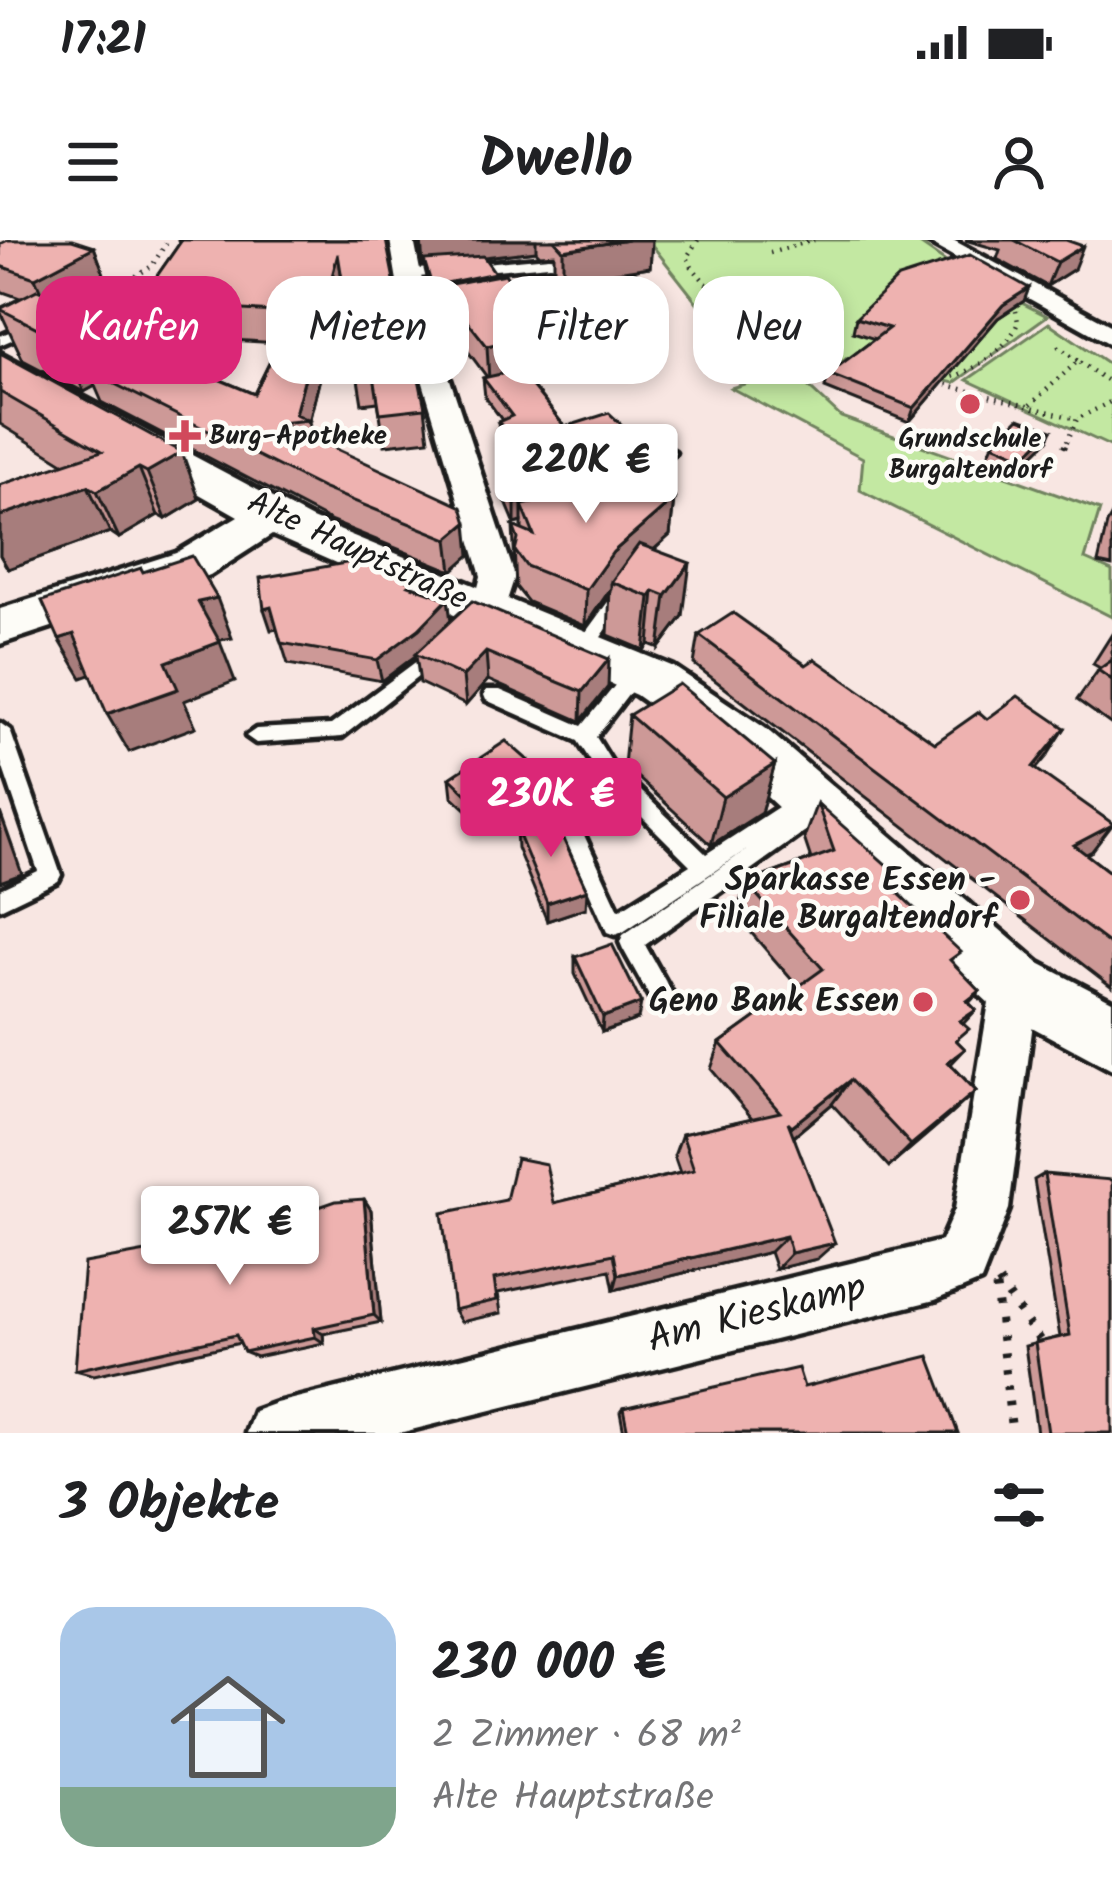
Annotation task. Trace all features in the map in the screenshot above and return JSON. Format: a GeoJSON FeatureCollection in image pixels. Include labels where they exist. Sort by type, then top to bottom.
{"type":"FeatureCollection","features":[{"type":"Feature","properties":{"kind":"main road","name":"Alte Hauptstraße"},"geometry":{"type":"LineString","coordinates":[[0,365],[83,402],[271,516],[470,620],[636,673],[701,710],[815,803],[1015,985],[1112,1036]]}},
{"type":"Feature","properties":{"kind":"main road"},"geometry":{"type":"LineString","coordinates":[[193,565],[271,516]]}},
{"type":"Feature","properties":{"kind":"main road"},"geometry":{"type":"LineString","coordinates":[[0,627],[193,565],[248,561],[320,540]]}},
{"type":"Feature","properties":{"kind":"street"},"geometry":{"type":"LineString","coordinates":[[936,240],[1112,337]]}},
{"type":"Feature","properties":{"kind":"street"},"geometry":{"type":"LineString","coordinates":[[412,259],[498,537],[498,576],[470,620]]}},
{"type":"Feature","properties":{"kind":"street","name":"Am Kieskamp"},"geometry":{"type":"LineString","coordinates":[[276,1433],[961,1262],[982,1209],[1015,985]]}},
{"type":"Feature","properties":{"kind":"lane"},"geometry":{"type":"LineString","coordinates":[[412,259],[594,261]]}},
{"type":"Feature","properties":{"kind":"lane"},"geometry":{"type":"LineString","coordinates":[[0,341],[36,324]]}},
{"type":"Feature","properties":{"kind":"lane"},"geometry":{"type":"LineString","coordinates":[[588,497],[601,485],[668,452]]}},
{"type":"Feature","properties":{"kind":"lane"},"geometry":{"type":"LineString","coordinates":[[581,652],[622,593],[636,581]]}},
{"type":"Feature","properties":{"kind":"lane"},"geometry":{"type":"LineString","coordinates":[[256,736],[335,732],[431,658],[470,620]]}},
{"type":"Feature","properties":{"kind":"lane"},"geometry":{"type":"LineString","coordinates":[[585,736],[636,673]]}},
{"type":"Feature","properties":{"kind":"lane"},"geometry":{"type":"LineString","coordinates":[[493,695],[585,736],[605,768],[705,866]]}},
{"type":"Feature","properties":{"kind":"lane"},"geometry":{"type":"LineString","coordinates":[[0,730],[50,875],[0,900]]}},
{"type":"Feature","properties":{"kind":"lane"},"geometry":{"type":"LineString","coordinates":[[562,811],[616,925],[705,866],[815,803]]}},
{"type":"Feature","properties":{"kind":"lane"},"geometry":{"type":"LineString","coordinates":[[661,995],[631,942],[815,803]]}},
{"type":"Feature","properties":{"kind":"path"},"geometry":{"type":"LineString","coordinates":[[141,276],[168,240]]}},
{"type":"Feature","properties":{"kind":"path"},"geometry":{"type":"LineString","coordinates":[[692,267],[686,257],[698,240]]}},
{"type":"Feature","properties":{"kind":"path"},"geometry":{"type":"LineString","coordinates":[[770,253],[814,240]]}},
{"type":"Feature","properties":{"kind":"path"},"geometry":{"type":"LineString","coordinates":[[677,254],[700,276]]}},
{"type":"Feature","properties":{"kind":"path"},"geometry":{"type":"LineString","coordinates":[[1006,302],[1021,321],[1018,332],[948,380],[932,381],[1077,418],[1112,401]]}},
{"type":"Feature","properties":{"kind":"path"},"geometry":{"type":"LineString","coordinates":[[1058,346],[1112,384]]}},
{"type":"Feature","properties":{"kind":"path"},"geometry":{"type":"LineString","coordinates":[[844,361],[859,365]]}},
{"type":"Feature","properties":{"kind":"path"},"geometry":{"type":"LineString","coordinates":[[1029,406],[1078,361]]}},
{"type":"Feature","properties":{"kind":"path"},"geometry":{"type":"LineString","coordinates":[[1064,448],[1077,418]]}},
{"type":"Feature","properties":{"kind":"path"},"geometry":{"type":"LineString","coordinates":[[1012,1433],[994,1276],[1041,1342]]}},
{"type":"Feature","properties":{"kind":"green space"},"geometry":{"type":"Polygon","coordinates":[[[648,240],[914,240],[956,269],[1047,316],[954,383],[844,361],[844,276],[693,276],[693,297],[648,240]]]}},
{"type":"Feature","properties":{"kind":"green space"},"geometry":{"type":"Polygon","coordinates":[[[1049,323],[1112,366],[1112,447],[967,380],[1049,323]]]}},
{"type":"Feature","properties":{"kind":"green space"},"geometry":{"type":"Polygon","coordinates":[[[806,384],[841,417],[1100,510],[1085,559],[1112,571],[1112,617],[860,490],[863,458],[731,388],[806,384]]]}},
{"type":"Feature","properties":{"kind":"building"},"geometry":{"type":"Polygon","coordinates":[[[72,240],[94,247],[35,278],[0,266],[0,244],[72,240]]]}},
{"type":"Feature","properties":{"kind":"building"},"geometry":{"type":"Polygon","coordinates":[[[182,240],[386,240],[393,276],[342,276],[338,254],[332,276],[266,276],[266,311],[242,310],[242,276],[157,276],[182,240]]]}},
{"type":"Feature","properties":{"kind":"building"},"geometry":{"type":"Polygon","coordinates":[[[554,240],[628,240],[563,250],[554,240]]]}},
{"type":"Feature","properties":{"kind":"building"},"geometry":{"type":"Polygon","coordinates":[[[1014,240],[1066,240],[1083,246],[1057,262],[1014,240]]]}},
{"type":"Feature","properties":{"kind":"building"},"geometry":{"type":"Polygon","coordinates":[[[970,255],[1029,288],[1003,305],[914,408],[844,380],[844,362],[889,328],[856,318],[898,278],[970,255]]]}},
{"type":"Feature","properties":{"kind":"building"},"geometry":{"type":"Polygon","coordinates":[[[483,256],[495,273],[469,278],[429,276],[424,260],[483,256]]]}},
{"type":"Feature","properties":{"kind":"building"},"geometry":{"type":"Polygon","coordinates":[[[493,276],[493,345],[487,346],[469,323],[469,281],[493,276]]]}},
{"type":"Feature","properties":{"kind":"building"},"geometry":{"type":"Polygon","coordinates":[[[36,291],[36,327],[0,309],[36,291]]]}},
{"type":"Feature","properties":{"kind":"building"},"geometry":{"type":"Polygon","coordinates":[[[0,353],[36,373],[36,384],[57,384],[182,452],[97,491],[88,486],[0,516],[0,485],[102,451],[0,392],[0,353]]]}},
{"type":"Feature","properties":{"kind":"building"},"geometry":{"type":"Polygon","coordinates":[[[266,370],[266,384],[303,384],[295,414],[308,420],[280,423],[462,507],[467,523],[448,539],[324,489],[115,384],[230,384],[254,394],[266,370]]]}},
{"type":"Feature","properties":{"kind":"building"},"geometry":{"type":"Polygon","coordinates":[[[493,376],[493,384],[530,384],[565,427],[609,413],[637,439],[565,466],[580,473],[556,495],[515,504],[502,475],[536,469],[501,439],[512,435],[498,422],[512,416],[483,378],[493,376]]]}},
{"type":"Feature","properties":{"kind":"building"},"geometry":{"type":"Polygon","coordinates":[[[375,384],[420,384],[425,408],[380,413],[375,384]]]}},
{"type":"Feature","properties":{"kind":"building"},"geometry":{"type":"Polygon","coordinates":[[[1019,418],[1052,430],[1024,457],[993,444],[1019,418]]]}},
{"type":"Feature","properties":{"kind":"building"},"geometry":{"type":"Polygon","coordinates":[[[601,465],[674,499],[613,552],[586,590],[526,566],[515,551],[518,539],[513,526],[534,535],[522,505],[570,495],[601,465]]]}},
{"type":"Feature","properties":{"kind":"building"},"geometry":{"type":"Polygon","coordinates":[[[639,544],[690,563],[666,596],[654,591],[650,597],[611,582],[639,544]]]}},
{"type":"Feature","properties":{"kind":"building"},"geometry":{"type":"Polygon","coordinates":[[[192,556],[217,598],[198,602],[220,642],[166,662],[178,689],[107,714],[74,634],[59,639],[42,601],[192,556]]]}},
{"type":"Feature","properties":{"kind":"building"},"geometry":{"type":"Polygon","coordinates":[[[363,560],[448,599],[419,629],[377,660],[281,643],[271,607],[264,609],[260,578],[363,560]]]}},
{"type":"Feature","properties":{"kind":"building"},"geometry":{"type":"Polygon","coordinates":[[[472,601],[609,659],[582,692],[486,652],[463,676],[415,654],[472,601]]]}},
{"type":"Feature","properties":{"kind":"building"},"geometry":{"type":"Polygon","coordinates":[[[733,613],[806,665],[815,659],[935,743],[979,712],[987,719],[1018,696],[1065,728],[1033,767],[1112,823],[1074,845],[1112,874],[1112,946],[699,635],[733,613]]]}},
{"type":"Feature","properties":{"kind":"building"},"geometry":{"type":"Polygon","coordinates":[[[1112,660],[1112,680],[1098,670],[1112,660]]]}},
{"type":"Feature","properties":{"kind":"building"},"geometry":{"type":"Polygon","coordinates":[[[679,684],[775,764],[723,797],[629,715],[679,684]]]}},
{"type":"Feature","properties":{"kind":"building"},"geometry":{"type":"Polygon","coordinates":[[[506,741],[529,761],[473,800],[450,778],[506,741]]]}},
{"type":"Feature","properties":{"kind":"building"},"geometry":{"type":"Polygon","coordinates":[[[817,803],[909,885],[898,893],[961,952],[950,960],[980,991],[967,1001],[976,1010],[960,1021],[969,1029],[956,1040],[965,1049],[948,1062],[976,1091],[911,1145],[850,1080],[792,1126],[788,1122],[835,1243],[791,1253],[786,1236],[618,1275],[614,1254],[494,1279],[497,1300],[454,1310],[442,1213],[506,1200],[516,1158],[546,1164],[554,1203],[694,1170],[682,1134],[780,1112],[720,1043],[823,969],[746,883],[834,851],[817,803]]]}},
{"type":"Feature","properties":{"kind":"building"},"geometry":{"type":"Polygon","coordinates":[[[553,817],[587,890],[547,903],[516,828],[553,817]]]}},
{"type":"Feature","properties":{"kind":"building"},"geometry":{"type":"Polygon","coordinates":[[[612,944],[641,1003],[603,1017],[575,957],[612,944]]]}},
{"type":"Feature","properties":{"kind":"building"},"geometry":{"type":"Polygon","coordinates":[[[1044,1174],[1112,1180],[1112,1433],[1048,1433],[1035,1343],[1070,1335],[1044,1174]]]}},
{"type":"Feature","properties":{"kind":"building"},"geometry":{"type":"Polygon","coordinates":[[[364,1199],[374,1315],[314,1328],[315,1337],[244,1352],[236,1335],[75,1370],[84,1263],[197,1243],[307,1216],[307,1211],[336,1201],[364,1199]]]}},
{"type":"Feature","properties":{"kind":"building"},"geometry":{"type":"Polygon","coordinates":[[[929,1356],[958,1433],[628,1433],[623,1408],[798,1368],[804,1387],[929,1356]]]}},
{"type":"Feature","properties":{"kind":"place","name":"Grundschule Burgaltendorf"},"geometry":{"type":"Point","coordinates":[970,404]}},
{"type":"Feature","properties":{"kind":"place","name":"Burg-Apotheke"},"geometry":{"type":"Point","coordinates":[185,436]}},
{"type":"Feature","properties":{"kind":"place","name":"Sparkasse Essen - Filiale Burgaltendorf"},"geometry":{"type":"Point","coordinates":[1020,900]}},
{"type":"Feature","properties":{"kind":"place","name":"Geno Bank Essen"},"geometry":{"type":"Point","coordinates":[923,1002]}}]}
